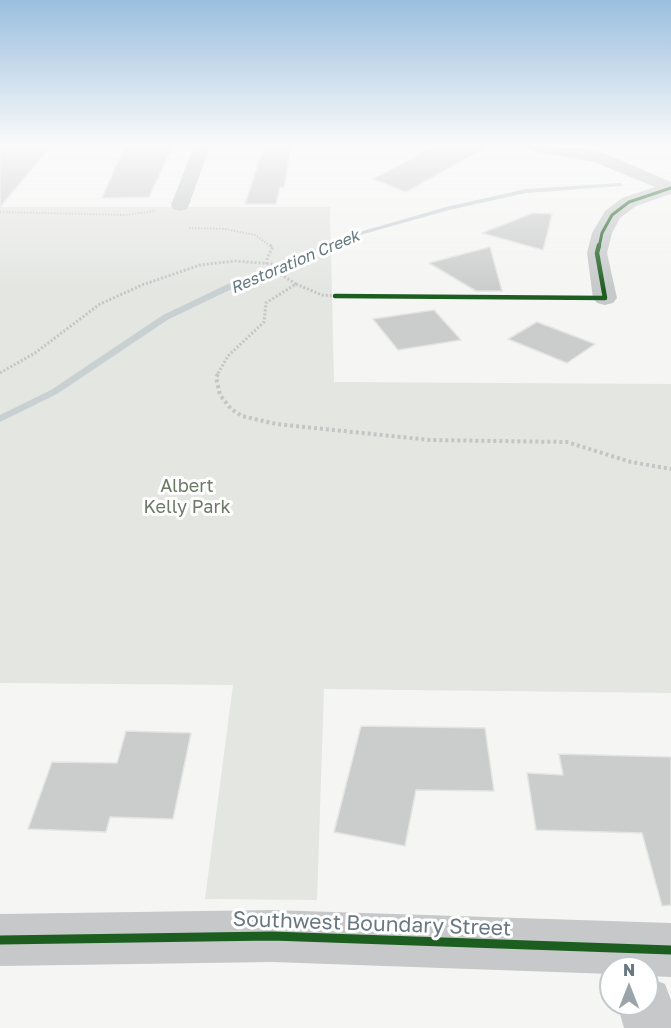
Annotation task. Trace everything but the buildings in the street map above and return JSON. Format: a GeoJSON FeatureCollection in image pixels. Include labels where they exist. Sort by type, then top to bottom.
{"type":"FeatureCollection","features":[{"type":"Feature","properties":{"kind":"street"},"geometry":{"type":"LineString","coordinates":[[180,205],[184,194]]}},
{"type":"Feature","properties":{"kind":"street"},"geometry":{"type":"LineString","coordinates":[[605,298],[597,253],[602,233],[612,215],[629,202],[653,194]]}},
{"type":"Feature","properties":{"kind":"street","name":"Southwest Boundary Street"},"geometry":{"type":"LineString","coordinates":[[0,940],[272,936],[645,956]]}},
{"type":"Feature","properties":{"kind":"path"},"geometry":{"type":"LineString","coordinates":[[0,212],[125,215],[153,212],[164,214]]}},
{"type":"Feature","properties":{"kind":"path"},"geometry":{"type":"LineString","coordinates":[[183,227],[225,229],[255,235],[273,247],[267,258],[267,264]]}},
{"type":"Feature","properties":{"kind":"path"},"geometry":{"type":"LineString","coordinates":[[0,373],[35,353],[100,304],[142,285],[200,265],[236,261],[275,264],[280,273],[296,284],[322,295],[335,296]]}},
{"type":"Feature","properties":{"kind":"path"},"geometry":{"type":"LineString","coordinates":[[296,284],[266,303],[264,322],[228,356],[216,376],[220,395],[231,409],[243,416],[276,424],[430,440],[567,442],[631,462],[671,469]]}},
{"type":"Feature","properties":{"kind":"green space","name":"Albert Kelly Park"},"geometry":{"type":"Polygon","coordinates":[[[0,207],[330,207],[334,382],[671,384],[671,693],[324,689],[317,900],[205,899],[233,685],[0,683],[0,207]]]}},
{"type":"Feature","properties":{"kind":"waterway","name":"Restoration Creek"},"geometry":{"type":"LineString","coordinates":[[0,419],[54,392],[166,317],[233,285],[351,236],[448,208],[512,194]]}},
{"type":"Feature","properties":{"kind":"cycle path"},"geometry":{"type":"LineString","coordinates":[[335,296],[605,298],[597,253],[602,233],[612,215],[629,202],[653,194]]}},
{"type":"Feature","properties":{"kind":"cycle path"},"geometry":{"type":"LineString","coordinates":[[0,940],[272,936],[671,950]]}}]}
